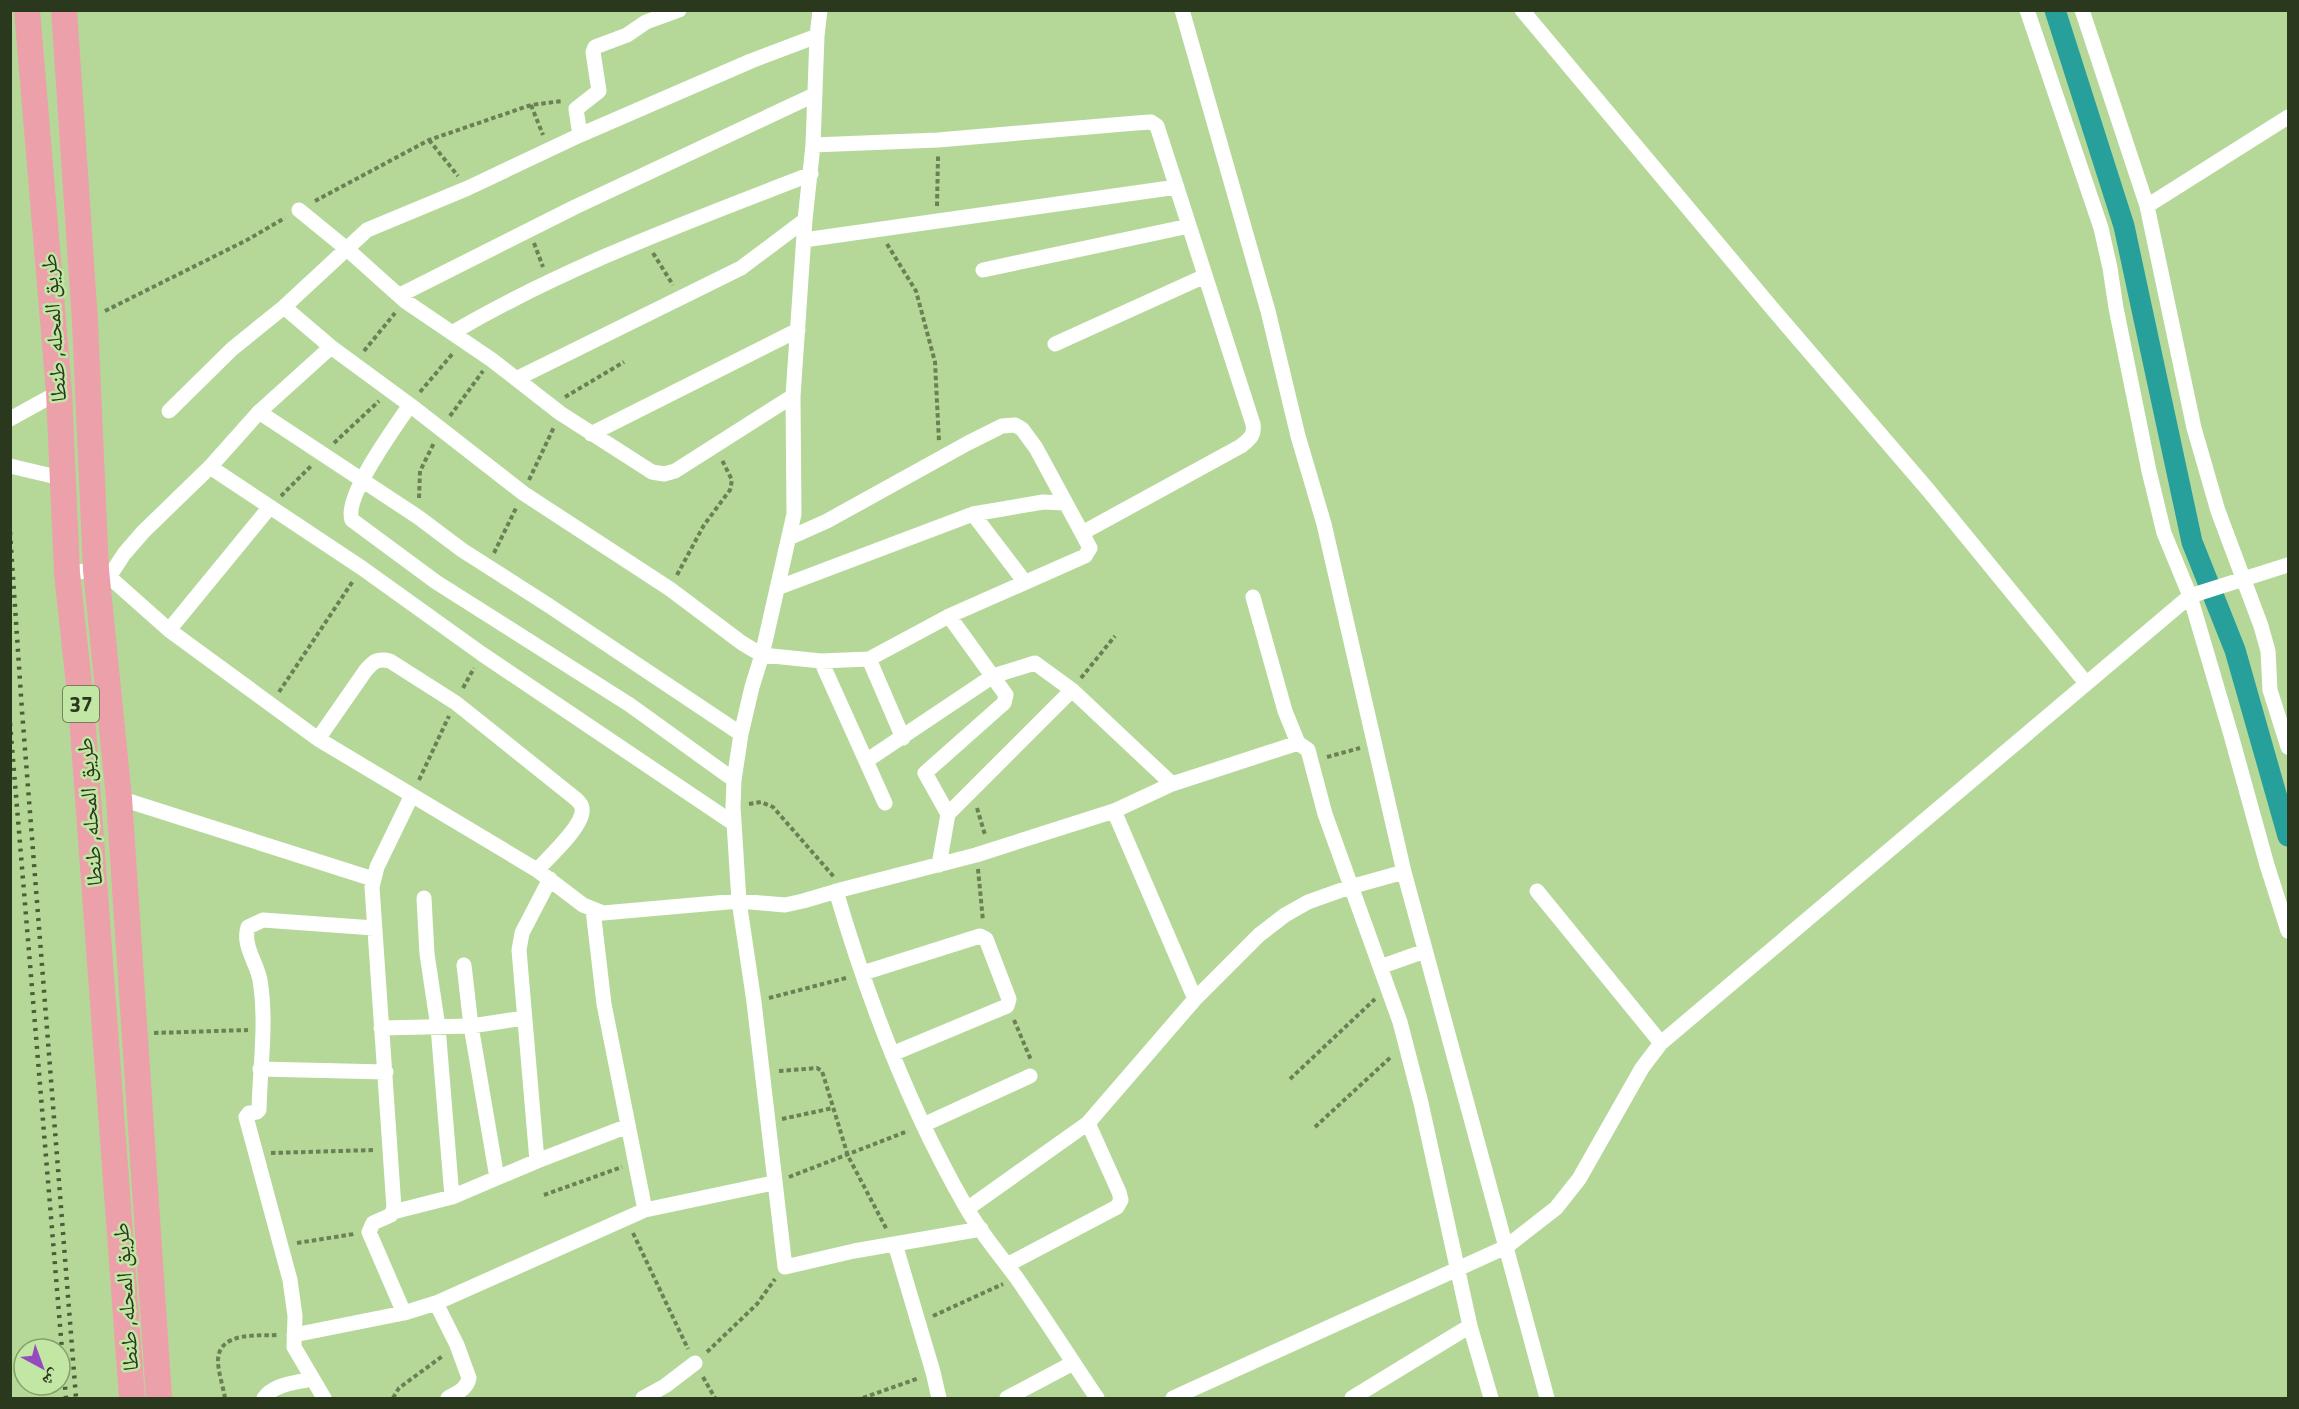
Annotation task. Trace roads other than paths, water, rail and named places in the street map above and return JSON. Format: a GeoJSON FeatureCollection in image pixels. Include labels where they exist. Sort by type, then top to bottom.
{"type":"FeatureCollection","features":[{"type":"Feature","properties":{"kind":"highway","name":"طريق المحله, طنطا"},"geometry":{"type":"LineString","coordinates":[[27,10],[59,392],[67,573],[81,703],[132,1398]]}},
{"type":"Feature","properties":{"kind":"highway","name":"طريق المحله, طنطا"},"geometry":{"type":"LineString","coordinates":[[64,10],[159,1398]]}},
{"type":"Feature","properties":{"kind":"street"},"geometry":{"type":"LineString","coordinates":[[580,135],[576,109],[597,94],[600,87],[593,52],[596,47],[627,35],[646,22],[679,10]]}},
{"type":"Feature","properties":{"kind":"street"},"geometry":{"type":"LineString","coordinates":[[820,10],[811,174],[805,220],[793,396],[795,492],[789,538],[762,656],[741,734],[734,780],[733,815],[739,901],[754,1002],[773,1183],[785,1267],[854,1251],[981,1228]]}},
{"type":"Feature","properties":{"kind":"street"},"geometry":{"type":"LineString","coordinates":[[1182,10],[1268,311],[1298,436],[1324,524],[1404,872],[1547,1398]]}},
{"type":"Feature","properties":{"kind":"street"},"geometry":{"type":"LineString","coordinates":[[1522,10],[1929,491],[2086,683]]}},
{"type":"Feature","properties":{"kind":"street"},"geometry":{"type":"LineString","coordinates":[[2028,10],[2101,228],[2155,500],[2164,533],[2195,594],[2267,865],[2289,931]]}},
{"type":"Feature","properties":{"kind":"street"},"geometry":{"type":"LineString","coordinates":[[2082,10],[2146,206],[2194,428],[2236,580],[2261,626],[2268,651],[2270,690],[2289,747]]}},
{"type":"Feature","properties":{"kind":"street"},"geometry":{"type":"LineString","coordinates":[[169,411],[232,349],[284,307],[367,230],[468,188],[549,148],[751,61],[817,36]]}},
{"type":"Feature","properties":{"kind":"street"},"geometry":{"type":"LineString","coordinates":[[403,298],[575,207],[814,95]]}},
{"type":"Feature","properties":{"kind":"street"},"geometry":{"type":"LineString","coordinates":[[2146,206],[2289,117]]}},
{"type":"Feature","properties":{"kind":"street"},"geometry":{"type":"LineString","coordinates":[[813,145],[938,140],[1151,122],[1158,129],[1254,431],[1241,446],[1082,533]]}},
{"type":"Feature","properties":{"kind":"street"},"geometry":{"type":"LineString","coordinates":[[458,337],[549,280],[644,239],[811,174]]}},
{"type":"Feature","properties":{"kind":"street"},"geometry":{"type":"LineString","coordinates":[[804,240],[937,219],[1177,187]]}},
{"type":"Feature","properties":{"kind":"street"},"geometry":{"type":"LineString","coordinates":[[299,210],[403,298],[492,360],[555,410],[652,472],[664,474],[675,471],[793,396]]}},
{"type":"Feature","properties":{"kind":"street"},"geometry":{"type":"LineString","coordinates":[[516,379],[748,264],[805,220]]}},
{"type":"Feature","properties":{"kind":"street"},"geometry":{"type":"LineString","coordinates":[[983,270],[1189,226]]}},
{"type":"Feature","properties":{"kind":"street"},"geometry":{"type":"LineString","coordinates":[[1055,344],[1205,276]]}},
{"type":"Feature","properties":{"kind":"street"},"geometry":{"type":"LineString","coordinates":[[284,307],[331,347],[524,493],[670,589],[762,656],[821,661],[869,658],[949,616],[1084,556],[1090,548],[1036,448],[1022,429],[1015,425],[1002,426],[826,521],[789,538]]}},
{"type":"Feature","properties":{"kind":"street"},"geometry":{"type":"LineString","coordinates":[[591,434],[798,330]]}},
{"type":"Feature","properties":{"kind":"street"},"geometry":{"type":"LineString","coordinates":[[103,574],[210,467],[260,412],[331,347]]}},
{"type":"Feature","properties":{"kind":"street"},"geometry":{"type":"LineString","coordinates":[[10,419],[59,392]]}},
{"type":"Feature","properties":{"kind":"street"},"geometry":{"type":"LineString","coordinates":[[410,405],[373,459],[350,509],[350,514],[356,524],[436,582],[630,705],[734,780]]}},
{"type":"Feature","properties":{"kind":"street"},"geometry":{"type":"LineString","coordinates":[[260,412],[418,516],[487,567],[741,734]]}},
{"type":"Feature","properties":{"kind":"street"},"geometry":{"type":"LineString","coordinates":[[10,466],[62,478]]}},
{"type":"Feature","properties":{"kind":"street"},"geometry":{"type":"LineString","coordinates":[[210,467],[362,568],[482,654],[733,815]]}},
{"type":"Feature","properties":{"kind":"street"},"geometry":{"type":"LineString","coordinates":[[777,588],[973,514],[1034,503],[1065,503]]}},
{"type":"Feature","properties":{"kind":"street"},"geometry":{"type":"LineString","coordinates":[[169,630],[269,508]]}},
{"type":"Feature","properties":{"kind":"street"},"geometry":{"type":"LineString","coordinates":[[973,514],[1024,581]]}},
{"type":"Feature","properties":{"kind":"street"},"geometry":{"type":"LineString","coordinates":[[1173,1398],[1506,1247],[1556,1208],[1579,1179],[1642,1068],[1661,1043],[2086,683],[2195,594],[2289,565]]}},
{"type":"Feature","properties":{"kind":"street"},"geometry":{"type":"LineString","coordinates":[[67,573],[103,574],[169,630],[318,740],[537,870],[593,910],[603,913],[739,901],[785,905],[983,853],[1114,811],[1172,784],[1298,743]]}},
{"type":"Feature","properties":{"kind":"street"},"geometry":{"type":"LineString","coordinates":[[1253,597],[1285,711],[1298,743],[1308,750],[1312,761],[1325,814],[1388,987],[1405,1043],[1421,1103],[1488,1398]]}},
{"type":"Feature","properties":{"kind":"street"},"geometry":{"type":"LineString","coordinates":[[948,814],[925,773],[1004,703],[1006,695],[949,616]]}},
{"type":"Feature","properties":{"kind":"street"},"geometry":{"type":"LineString","coordinates":[[869,658],[903,738]]}},
{"type":"Feature","properties":{"kind":"street"},"geometry":{"type":"LineString","coordinates":[[318,740],[375,660],[390,661],[456,703],[582,806],[582,814],[575,828],[537,870]]}},
{"type":"Feature","properties":{"kind":"street"},"geometry":{"type":"LineString","coordinates":[[821,661],[885,803]]}},
{"type":"Feature","properties":{"kind":"street"},"geometry":{"type":"LineString","coordinates":[[866,760],[903,738],[993,676],[1035,663],[1072,690],[1172,784]]}},
{"type":"Feature","properties":{"kind":"street"},"geometry":{"type":"LineString","coordinates":[[939,865],[948,814],[1072,690]]}},
{"type":"Feature","properties":{"kind":"street"},"geometry":{"type":"LineString","coordinates":[[393,1212],[386,1072],[374,928],[373,879],[411,797]]}},
{"type":"Feature","properties":{"kind":"street"},"geometry":{"type":"LineString","coordinates":[[119,798],[373,879]]}},
{"type":"Feature","properties":{"kind":"street"},"geometry":{"type":"LineString","coordinates":[[1114,811],[1196,999]]}},
{"type":"Feature","properties":{"kind":"street"},"geometry":{"type":"LineString","coordinates":[[967,1209],[1088,1123],[1196,999],[1259,935],[1285,915],[1308,902],[1350,886],[1404,872]]}},
{"type":"Feature","properties":{"kind":"street"},"geometry":{"type":"LineString","coordinates":[[537,1161],[519,950],[522,933],[550,879]]}},
{"type":"Feature","properties":{"kind":"street"},"geometry":{"type":"LineString","coordinates":[[840,890],[863,973],[892,1054],[922,1125],[967,1209],[1097,1398]]}},
{"type":"Feature","properties":{"kind":"street"},"geometry":{"type":"LineString","coordinates":[[1537,891],[1661,1043]]}},
{"type":"Feature","properties":{"kind":"street"},"geometry":{"type":"LineString","coordinates":[[424,898],[427,954],[438,1027],[452,1197]]}},
{"type":"Feature","properties":{"kind":"street"},"geometry":{"type":"LineString","coordinates":[[593,910],[604,1005],[645,1210]]}},
{"type":"Feature","properties":{"kind":"street"},"geometry":{"type":"LineString","coordinates":[[324,1398],[294,1347],[294,1299],[246,1117],[249,1113],[259,1110],[264,1030],[259,976],[245,935],[248,927],[263,920],[374,928]]}},
{"type":"Feature","properties":{"kind":"street"},"geometry":{"type":"LineString","coordinates":[[863,973],[977,936],[984,937],[1009,999],[1007,1006],[892,1054]]}},
{"type":"Feature","properties":{"kind":"street"},"geometry":{"type":"LineString","coordinates":[[1380,967],[1425,951]]}},
{"type":"Feature","properties":{"kind":"street"},"geometry":{"type":"LineString","coordinates":[[464,964],[471,1026],[497,1178]]}},
{"type":"Feature","properties":{"kind":"street"},"geometry":{"type":"LineString","coordinates":[[381,1029],[471,1026],[524,1018]]}},
{"type":"Feature","properties":{"kind":"street"},"geometry":{"type":"LineString","coordinates":[[260,1069],[386,1072]]}},
{"type":"Feature","properties":{"kind":"street"},"geometry":{"type":"LineString","coordinates":[[922,1125],[1030,1076]]}},
{"type":"Feature","properties":{"kind":"street"},"geometry":{"type":"LineString","coordinates":[[1006,1265],[1117,1207],[1121,1200],[1119,1192],[1088,1123]]}},
{"type":"Feature","properties":{"kind":"street"},"geometry":{"type":"LineString","coordinates":[[404,1312],[369,1232],[373,1224],[390,1216],[393,1212],[452,1197],[628,1126]]}},
{"type":"Feature","properties":{"kind":"street"},"geometry":{"type":"LineString","coordinates":[[294,1335],[436,1303],[645,1210],[773,1183]]}},
{"type":"Feature","properties":{"kind":"street"},"geometry":{"type":"LineString","coordinates":[[895,1244],[939,1398]]}},
{"type":"Feature","properties":{"kind":"street"},"geometry":{"type":"LineString","coordinates":[[436,1303],[457,1345],[469,1378],[468,1384],[463,1389],[448,1398]]}},
{"type":"Feature","properties":{"kind":"street"},"geometry":{"type":"LineString","coordinates":[[1352,1398],[1470,1326]]}},
{"type":"Feature","properties":{"kind":"street"},"geometry":{"type":"LineString","coordinates":[[643,1398],[665,1386],[695,1363]]}},
{"type":"Feature","properties":{"kind":"street"},"geometry":{"type":"LineString","coordinates":[[1007,1398],[1073,1363]]}},
{"type":"Feature","properties":{"kind":"street"},"geometry":{"type":"LineString","coordinates":[[264,1398],[268,1391],[311,1378]]}},
{"type":"Feature","properties":{"kind":"waterway"},"geometry":{"type":"LineString","coordinates":[[2055,10],[2124,226],[2192,542],[2235,650],[2288,836]]}},
{"type":"Feature","properties":{"kind":"railway"},"geometry":{"type":"LineString","coordinates":[[10,532],[76,1398]]}},
{"type":"Feature","properties":{"kind":"railway"},"geometry":{"type":"LineString","coordinates":[[10,723],[66,1398]]}}]}
